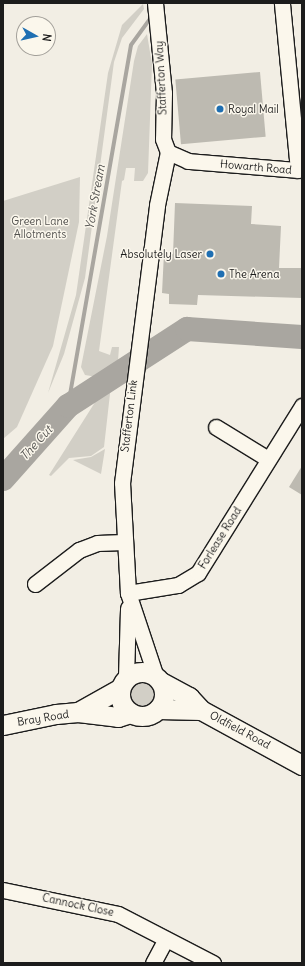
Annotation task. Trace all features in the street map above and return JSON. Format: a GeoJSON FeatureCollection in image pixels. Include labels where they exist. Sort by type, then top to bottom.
{"type":"FeatureCollection","features":[{"type":"Feature","properties":{"kind":"main road"},"geometry":{"type":"LineString","coordinates":[[78,712],[138,672],[158,680],[164,697],[158,709]]}},
{"type":"Feature","properties":{"kind":"main road","name":"Oldfield Road"},"geometry":{"type":"LineString","coordinates":[[158,680],[180,693],[201,710],[302,765]]}},
{"type":"Feature","properties":{"kind":"main road"},"geometry":{"type":"LineString","coordinates":[[123,683],[120,701],[130,713],[144,716],[158,709],[201,710]]}},
{"type":"Feature","properties":{"kind":"main road","name":"Bray Road"},"geometry":{"type":"LineString","coordinates":[[3,724],[78,712],[118,717],[130,713]]}},
{"type":"Feature","properties":{"kind":"street","name":"Stafferton Way"},"geometry":{"type":"LineString","coordinates":[[155,3],[164,93],[164,139],[168,152]]}},
{"type":"Feature","properties":{"kind":"street","name":"Howarth Road"},"geometry":{"type":"LineString","coordinates":[[168,152],[188,161],[298,170],[282,3]]}},
{"type":"Feature","properties":{"kind":"street","name":"Stafferton Link"},"geometry":{"type":"LineString","coordinates":[[158,680],[128,593],[124,542],[122,483],[129,409],[145,290],[157,206],[168,152]]}},
{"type":"Feature","properties":{"kind":"street","name":"Forlease Road"},"geometry":{"type":"LineString","coordinates":[[128,593],[178,585],[198,573],[302,406]]}},
{"type":"Feature","properties":{"kind":"street"},"geometry":{"type":"LineString","coordinates":[[216,427],[268,459]]}},
{"type":"Feature","properties":{"kind":"street"},"geometry":{"type":"LineString","coordinates":[[35,584],[79,550],[97,543],[124,542]]}},
{"type":"Feature","properties":{"kind":"street"},"geometry":{"type":"LineString","coordinates":[[123,683],[129,657],[128,593]]}},
{"type":"Feature","properties":{"kind":"street","name":"Cannock Close"},"geometry":{"type":"LineString","coordinates":[[3,890],[118,914],[213,963]]}},
{"type":"Feature","properties":{"kind":"street"},"geometry":{"type":"LineString","coordinates":[[153,963],[166,939]]}},
{"type":"Feature","properties":{"kind":"green space"},"geometry":{"type":"Polygon","coordinates":[[[143,4],[144,9],[122,38],[114,62],[85,278],[64,354],[48,393],[76,295],[108,73],[122,25],[143,4]]]}},
{"type":"Feature","properties":{"kind":"green space"},"geometry":{"type":"Polygon","coordinates":[[[147,34],[152,64],[148,173],[143,181],[134,181],[135,168],[126,168],[124,180],[122,181],[99,351],[110,355],[112,347],[119,347],[118,361],[97,377],[85,375],[81,367],[107,236],[134,61],[138,46],[147,34]]]}},
{"type":"Feature","properties":{"kind":"green space","name":"Green Lane Allotments"},"geometry":{"type":"Polygon","coordinates":[[[80,177],[79,222],[53,346],[17,427],[3,439],[3,201],[80,177]]]}},
{"type":"Feature","properties":{"kind":"green space"},"geometry":{"type":"Polygon","coordinates":[[[111,385],[104,447],[91,456],[69,458],[51,476],[49,475],[104,388],[111,385]]]}},
{"type":"Feature","properties":{"kind":"green space"},"geometry":{"type":"Polygon","coordinates":[[[105,449],[101,474],[73,460],[91,457],[105,449]]]}},
{"type":"Feature","properties":{"kind":"green space"},"geometry":{"type":"Polygon","coordinates":[[[141,679],[151,683],[155,693],[151,703],[141,707],[131,703],[127,693],[131,683],[141,679]]]}},
{"type":"Feature","properties":{"kind":"building","name":"Royal Mail"},"geometry":{"type":"Polygon","coordinates":[[[260,72],[266,137],[181,144],[175,79],[260,72]]]}},
{"type":"Feature","properties":{"kind":"building","name":"The Arena"},"geometry":{"type":"Polygon","coordinates":[[[175,203],[252,206],[251,224],[281,226],[279,268],[302,268],[302,298],[198,295],[197,305],[169,304],[169,294],[162,293],[164,253],[173,254],[175,203]]]}},
{"type":"Feature","properties":{"kind":"building"},"geometry":{"type":"Polygon","coordinates":[[[302,466],[302,495],[289,487],[302,466]]]}},
{"type":"Feature","properties":{"kind":"waterway","name":"York Stream"},"geometry":{"type":"LineString","coordinates":[[68,406],[131,45],[152,16]]}},
{"type":"Feature","properties":{"kind":"waterway","name":"The Cut"},"geometry":{"type":"LineString","coordinates":[[3,479],[68,406],[187,329],[302,337]]}},
{"type":"Feature","properties":{"kind":"place","name":"Royal Mail"},"geometry":{"type":"Point","coordinates":[220,109]}},
{"type":"Feature","properties":{"kind":"place","name":"Absolutely Laser"},"geometry":{"type":"Point","coordinates":[210,254]}},
{"type":"Feature","properties":{"kind":"place","name":"The Arena"},"geometry":{"type":"Point","coordinates":[221,274]}}]}
